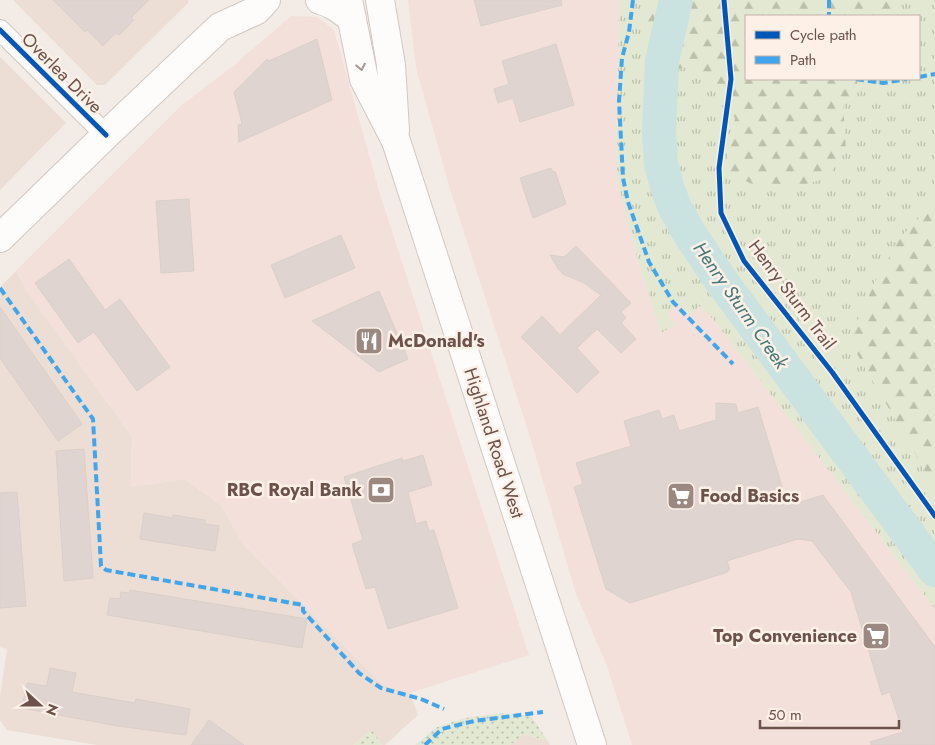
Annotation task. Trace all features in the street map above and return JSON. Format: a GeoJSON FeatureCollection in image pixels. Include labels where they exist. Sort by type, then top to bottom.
{"type":"FeatureCollection","features":[{"type":"Feature","properties":{"kind":"main road"},"geometry":{"type":"LineString","coordinates":[[220,27],[228,0]]}},
{"type":"Feature","properties":{"kind":"main road"},"geometry":{"type":"LineString","coordinates":[[0,238],[220,27],[262,5],[286,0]]}},
{"type":"Feature","properties":{"kind":"main road"},"geometry":{"type":"LineString","coordinates":[[320,0],[340,9],[350,10]]}},
{"type":"Feature","properties":{"kind":"main road","name":"Highland Road West"},"geometry":{"type":"LineString","coordinates":[[380,0],[391,65],[396,141]]}},
{"type":"Feature","properties":{"kind":"main road","name":"Highland Road West"},"geometry":{"type":"LineString","coordinates":[[350,10],[364,79],[396,141],[592,745]]}},
{"type":"Feature","properties":{"kind":"street","name":"Overlea Drive"},"geometry":{"type":"LineString","coordinates":[[0,30],[106,135]]}},
{"type":"Feature","properties":{"kind":"shaded area"},"geometry":{"type":"Polygon","coordinates":[[[13,0],[188,0],[188,3],[105,85],[97,85],[13,0]]]}},
{"type":"Feature","properties":{"kind":"shaded area"},"geometry":{"type":"Polygon","coordinates":[[[408,0],[619,0],[616,175],[638,261],[661,333],[667,313],[679,304],[699,306],[713,319],[935,609],[935,745],[632,745],[607,666],[576,594],[530,437],[450,189],[416,68],[408,0]]]}},
{"type":"Feature","properties":{"kind":"shaded area"},"geometry":{"type":"Polygon","coordinates":[[[291,16],[317,17],[334,30],[380,194],[529,655],[410,693],[383,685],[243,544],[221,505],[185,479],[131,487],[132,437],[27,291],[16,271],[182,105],[233,66],[291,16]]]}},
{"type":"Feature","properties":{"kind":"shaded area"},"geometry":{"type":"Polygon","coordinates":[[[0,57],[66,123],[0,190],[0,57]]]}},
{"type":"Feature","properties":{"kind":"shaded area"},"geometry":{"type":"Polygon","coordinates":[[[16,271],[27,291],[132,437],[131,487],[185,479],[221,505],[243,544],[383,685],[410,693],[418,715],[385,745],[382,745],[372,730],[353,745],[97,745],[7,730],[0,720],[0,697],[7,649],[0,647],[0,287],[16,271]]]}},
{"type":"Feature","properties":{"kind":"shaded area"},"geometry":{"type":"Polygon","coordinates":[[[524,734],[548,741],[550,745],[510,745],[524,734]]]}},
{"type":"Feature","properties":{"kind":"green space"},"geometry":{"type":"Polygon","coordinates":[[[619,0],[650,0],[642,28],[684,66],[703,74],[735,118],[726,172],[827,178],[846,150],[843,103],[855,94],[858,80],[920,80],[920,15],[890,15],[903,0],[935,0],[935,202],[900,238],[849,340],[935,488],[935,609],[713,319],[699,306],[690,316],[679,304],[667,313],[675,325],[661,333],[638,261],[616,175],[619,0]]]}},
{"type":"Feature","properties":{"kind":"green space"},"geometry":{"type":"Polygon","coordinates":[[[650,0],[903,0],[890,15],[745,15],[745,80],[858,80],[855,94],[843,103],[846,150],[827,178],[782,191],[752,184],[726,172],[735,118],[703,74],[684,67],[676,71],[648,63],[642,28],[650,0]]]}},
{"type":"Feature","properties":{"kind":"green space"},"geometry":{"type":"Polygon","coordinates":[[[935,202],[935,488],[849,340],[875,282],[900,238],[935,202]]]}},
{"type":"Feature","properties":{"kind":"green space"},"geometry":{"type":"Polygon","coordinates":[[[501,713],[531,716],[548,741],[525,734],[510,745],[415,745],[437,727],[465,718],[501,713]]]}},
{"type":"Feature","properties":{"kind":"green space"},"geometry":{"type":"Polygon","coordinates":[[[372,730],[382,745],[353,745],[372,730]]]}},
{"type":"Feature","properties":{"kind":"building"},"geometry":{"type":"Polygon","coordinates":[[[53,0],[149,0],[131,18],[134,20],[119,35],[116,33],[103,46],[87,30],[85,32],[53,0]]]}},
{"type":"Feature","properties":{"kind":"building"},"geometry":{"type":"Polygon","coordinates":[[[474,0],[561,0],[562,5],[481,26],[474,0]]]}},
{"type":"Feature","properties":{"kind":"building"},"geometry":{"type":"Polygon","coordinates":[[[317,39],[332,100],[239,142],[238,125],[242,124],[234,92],[267,59],[269,61],[317,39]]]}},
{"type":"Feature","properties":{"kind":"building"},"geometry":{"type":"Polygon","coordinates":[[[556,44],[574,105],[520,122],[513,98],[498,103],[494,89],[509,84],[502,61],[556,44]]]}},
{"type":"Feature","properties":{"kind":"building"},"geometry":{"type":"Polygon","coordinates":[[[551,168],[553,172],[555,171],[566,204],[533,218],[520,178],[551,168]]]}},
{"type":"Feature","properties":{"kind":"building"},"geometry":{"type":"Polygon","coordinates":[[[189,199],[194,271],[161,273],[156,201],[189,199]]]}},
{"type":"Feature","properties":{"kind":"building"},"geometry":{"type":"Polygon","coordinates":[[[341,235],[355,268],[285,298],[271,265],[341,235]]]}},
{"type":"Feature","properties":{"kind":"building"},"geometry":{"type":"Polygon","coordinates":[[[576,246],[631,303],[621,312],[626,318],[621,323],[636,339],[621,353],[597,329],[577,348],[599,372],[577,393],[521,337],[542,316],[560,335],[601,295],[584,283],[563,274],[550,255],[564,257],[576,246]]]}},
{"type":"Feature","properties":{"kind":"building"},"geometry":{"type":"Polygon","coordinates":[[[69,259],[105,310],[120,299],[170,367],[137,391],[94,332],[78,343],[35,283],[69,259]]]}},
{"type":"Feature","properties":{"kind":"building","name":"McDonald's"},"geometry":{"type":"Polygon","coordinates":[[[379,291],[408,359],[379,372],[312,321],[379,291]]]}},
{"type":"Feature","properties":{"kind":"building"},"geometry":{"type":"Polygon","coordinates":[[[0,307],[82,424],[58,441],[0,358],[0,307]]]}},
{"type":"Feature","properties":{"kind":"building","name":"Food Basics"},"geometry":{"type":"Polygon","coordinates":[[[716,403],[736,404],[738,413],[758,407],[788,506],[823,495],[935,647],[935,745],[871,745],[870,742],[903,732],[890,692],[882,695],[851,592],[812,541],[798,539],[727,561],[730,570],[728,572],[630,603],[606,589],[574,487],[583,484],[576,463],[631,446],[624,421],[659,410],[662,419],[674,415],[679,431],[716,420],[716,403]]]}},
{"type":"Feature","properties":{"kind":"building"},"geometry":{"type":"Polygon","coordinates":[[[84,449],[93,578],[64,581],[56,451],[84,449]]]}},
{"type":"Feature","properties":{"kind":"building"},"geometry":{"type":"Polygon","coordinates":[[[423,455],[432,485],[408,492],[416,524],[426,521],[429,531],[434,530],[458,608],[388,629],[375,587],[366,589],[352,544],[363,540],[344,477],[402,458],[403,461],[423,455]]]}},
{"type":"Feature","properties":{"kind":"building"},"geometry":{"type":"Polygon","coordinates":[[[17,492],[26,606],[0,608],[0,493],[17,492]]]}},
{"type":"Feature","properties":{"kind":"building"},"geometry":{"type":"Polygon","coordinates":[[[144,513],[173,518],[173,515],[205,520],[205,524],[219,526],[215,551],[140,539],[144,513]]]}},
{"type":"Feature","properties":{"kind":"building"},"geometry":{"type":"Polygon","coordinates":[[[130,590],[307,619],[302,648],[107,615],[110,598],[120,599],[121,592],[129,593],[130,590]]]}},
{"type":"Feature","properties":{"kind":"building"},"geometry":{"type":"Polygon","coordinates":[[[50,668],[76,673],[72,692],[135,703],[136,699],[190,709],[186,735],[118,726],[22,708],[27,683],[47,686],[50,668]]]}},
{"type":"Feature","properties":{"kind":"building"},"geometry":{"type":"Polygon","coordinates":[[[209,720],[244,745],[191,745],[209,720]]]}},
{"type":"Feature","properties":{"kind":"waterway","name":"Henry Sturm Creek"},"geometry":{"type":"LineString","coordinates":[[676,0],[662,61],[659,133],[661,164],[675,208],[717,275],[935,570]]}},
{"type":"Feature","properties":{"kind":"marked path"},"geometry":{"type":"LineString","coordinates":[[633,0],[629,32],[622,58],[619,101],[623,178],[628,202],[649,262],[673,302],[733,364]]}},
{"type":"Feature","properties":{"kind":"marked path"},"geometry":{"type":"LineString","coordinates":[[829,0],[829,15]]}},
{"type":"Feature","properties":{"kind":"marked path"},"geometry":{"type":"LineString","coordinates":[[920,77],[935,74]]}},
{"type":"Feature","properties":{"kind":"marked path"},"geometry":{"type":"LineString","coordinates":[[863,80],[883,83],[901,80]]}},
{"type":"Feature","properties":{"kind":"marked path"},"geometry":{"type":"LineString","coordinates":[[0,288],[93,419],[101,566],[106,570],[303,605],[303,611],[359,673],[381,688],[421,699],[444,709]]}},
{"type":"Feature","properties":{"kind":"marked path"},"geometry":{"type":"LineString","coordinates":[[425,745],[442,729],[474,721],[543,712]]}},
{"type":"Feature","properties":{"kind":"cycle path","name":"Henry Sturm Trail"},"geometry":{"type":"LineString","coordinates":[[724,0],[731,79],[719,168],[721,213],[744,261],[832,372],[935,516]]}},
{"type":"Feature","properties":{"kind":"cycle path"},"geometry":{"type":"LineString","coordinates":[[0,30],[106,135]]}},
{"type":"Feature","properties":{"kind":"place","name":"McDonald's"},"geometry":{"type":"Point","coordinates":[369,341]}},
{"type":"Feature","properties":{"kind":"place","name":"RBC Royal Bank"},"geometry":{"type":"Point","coordinates":[381,490]}},
{"type":"Feature","properties":{"kind":"place","name":"Food Basics"},"geometry":{"type":"Point","coordinates":[681,496]}},
{"type":"Feature","properties":{"kind":"place","name":"Top Convenience"},"geometry":{"type":"Point","coordinates":[876,636]}}]}
